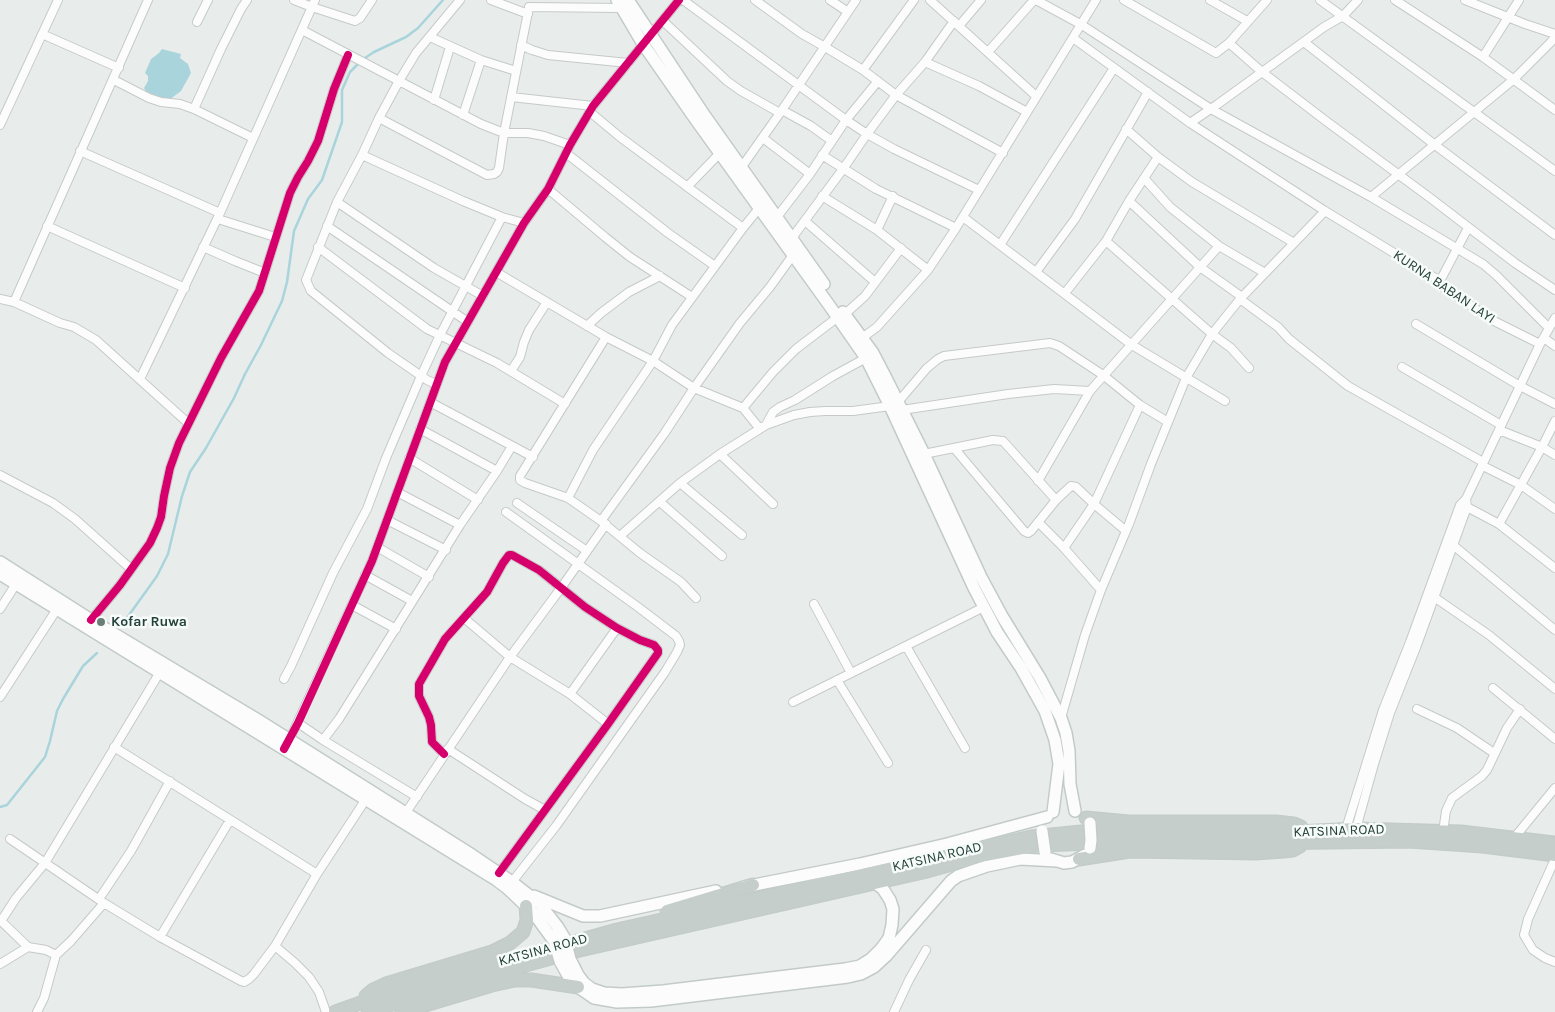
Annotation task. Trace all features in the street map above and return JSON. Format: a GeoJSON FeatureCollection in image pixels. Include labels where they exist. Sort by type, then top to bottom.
{"type":"FeatureCollection","features":[{"type":"Feature","properties":{"kind":"highway"},"geometry":{"type":"LineString","coordinates":[[1079,859],[1130,851],[1275,852],[1293,850],[1311,836],[1294,824],[1276,822],[1129,822],[1084,817]]}},
{"type":"Feature","properties":{"kind":"highway","name":"KATSINA ROAD"},"geometry":{"type":"LineString","coordinates":[[335,1012],[366,1010],[580,950],[985,855],[1038,845],[1142,842],[1252,843],[1351,829],[1443,832],[1555,843]]}},
{"type":"Feature","properties":{"kind":"highway","name":"KATSINA ROAD"},"geometry":{"type":"LineString","coordinates":[[366,1010],[377,997],[584,939],[1031,836],[1081,832],[1311,836],[1482,846],[1555,857]]}},
{"type":"Feature","properties":{"kind":"highway"},"geometry":{"type":"LineString","coordinates":[[584,939],[598,930],[619,922],[666,911],[753,885]]}},
{"type":"Feature","properties":{"kind":"highway"},"geometry":{"type":"LineString","coordinates":[[366,1010],[373,990],[386,984],[492,952],[510,943],[523,932],[527,920],[527,900]]}},
{"type":"Feature","properties":{"kind":"highway"},"geometry":{"type":"LineString","coordinates":[[402,1012],[515,980],[541,981],[578,987]]}},
{"type":"Feature","properties":{"kind":"main road"},"geometry":{"type":"LineString","coordinates":[[622,2],[720,153],[792,255],[862,338],[872,353],[897,406],[961,561],[996,632],[1026,676],[1045,711],[1052,730],[1060,764],[1050,815],[1042,823],[1042,841],[1045,852],[1050,858],[1057,861]]}},
{"type":"Feature","properties":{"kind":"main road"},"geometry":{"type":"LineString","coordinates":[[0,574],[160,672],[405,814],[512,882],[527,900],[535,915],[559,940],[571,981],[594,998],[617,1002],[652,1001],[861,974],[874,967],[888,955],[951,881],[958,876],[987,866],[1020,860],[1072,862],[1079,859],[1090,848],[1091,840],[1084,817],[1070,784],[1069,751],[1061,718],[981,577],[924,454],[897,406],[792,238],[647,40]]}},
{"type":"Feature","properties":{"kind":"main road"},"geometry":{"type":"LineString","coordinates":[[0,562],[507,888],[527,900],[583,916],[600,916],[937,846],[1050,815],[1060,810],[1068,809],[1084,817]]}},
{"type":"Feature","properties":{"kind":"main road"},"geometry":{"type":"LineString","coordinates":[[565,960],[584,983],[592,989],[622,994],[845,970],[860,966],[871,960],[889,938],[892,909],[886,895],[874,882]]}},
{"type":"Feature","properties":{"kind":"street"},"geometry":{"type":"LineString","coordinates":[[0,125],[58,0]]}},
{"type":"Feature","properties":{"kind":"street"},"geometry":{"type":"LineString","coordinates":[[14,302],[148,0]]}},
{"type":"Feature","properties":{"kind":"street"},"geometry":{"type":"LineString","coordinates":[[197,22],[208,0]]}},
{"type":"Feature","properties":{"kind":"street"},"geometry":{"type":"LineString","coordinates":[[194,110],[221,49],[241,9],[248,0]]}},
{"type":"Feature","properties":{"kind":"street"},"geometry":{"type":"LineString","coordinates":[[294,0],[314,4],[355,21],[360,18],[372,0]]}},
{"type":"Feature","properties":{"kind":"street"},"geometry":{"type":"LineString","coordinates":[[436,384],[388,353],[311,291],[306,280],[337,202],[399,81],[416,54],[460,0]]}},
{"type":"Feature","properties":{"kind":"street"},"geometry":{"type":"LineString","coordinates":[[491,0],[528,14]]}},
{"type":"Feature","properties":{"kind":"street"},"geometry":{"type":"LineString","coordinates":[[287,745],[377,547],[445,362],[524,223],[548,188],[591,109],[681,0],[867,134],[979,190]]}},
{"type":"Feature","properties":{"kind":"street"},"geometry":{"type":"LineString","coordinates":[[755,0],[802,34],[863,70],[896,96],[1003,152]]}},
{"type":"Feature","properties":{"kind":"street"},"geometry":{"type":"LineString","coordinates":[[830,0],[848,12]]}},
{"type":"Feature","properties":{"kind":"street"},"geometry":{"type":"LineString","coordinates":[[741,168],[856,0]]}},
{"type":"Feature","properties":{"kind":"street"},"geometry":{"type":"LineString","coordinates":[[863,70],[914,0]]}},
{"type":"Feature","properties":{"kind":"street"},"geometry":{"type":"LineString","coordinates":[[930,0],[1036,96]]}},
{"type":"Feature","properties":{"kind":"street"},"geometry":{"type":"LineString","coordinates":[[792,238],[896,96],[957,23],[981,0]]}},
{"type":"Feature","properties":{"kind":"street"},"geometry":{"type":"LineString","coordinates":[[988,52],[1035,0],[1082,25],[1210,109],[1371,197],[1457,248],[1491,270],[1549,328]]}},
{"type":"Feature","properties":{"kind":"street"},"geometry":{"type":"LineString","coordinates":[[862,338],[877,328],[928,270],[956,228],[1096,0]]}},
{"type":"Feature","properties":{"kind":"street"},"geometry":{"type":"LineString","coordinates":[[1124,0],[1216,53],[1229,43],[1267,0]]}},
{"type":"Feature","properties":{"kind":"street"},"geometry":{"type":"LineString","coordinates":[[1210,0],[1247,21]]}},
{"type":"Feature","properties":{"kind":"street"},"geometry":{"type":"LineString","coordinates":[[1320,0],[1555,171]]}},
{"type":"Feature","properties":{"kind":"street"},"geometry":{"type":"LineString","coordinates":[[1190,123],[1324,27],[1343,16],[1358,0]]}},
{"type":"Feature","properties":{"kind":"street"},"geometry":{"type":"LineString","coordinates":[[1395,0],[1483,57],[1555,110]]}},
{"type":"Feature","properties":{"kind":"street"},"geometry":{"type":"LineString","coordinates":[[1371,197],[1513,80],[1554,37],[1466,0]]}},
{"type":"Feature","properties":{"kind":"street"},"geometry":{"type":"LineString","coordinates":[[1483,57],[1520,0]]}},
{"type":"Feature","properties":{"kind":"street"},"geometry":{"type":"LineString","coordinates":[[379,118],[487,175],[494,174],[499,168],[529,7],[622,2]]}},
{"type":"Feature","properties":{"kind":"street"},"geometry":{"type":"LineString","coordinates":[[140,379],[219,216],[314,4]]}},
{"type":"Feature","properties":{"kind":"street"},"geometry":{"type":"LineString","coordinates":[[663,21],[727,81],[741,91],[811,126],[832,141]]}},
{"type":"Feature","properties":{"kind":"street"},"geometry":{"type":"LineString","coordinates":[[302,30],[481,124],[504,133],[528,133],[544,136],[568,149],[668,233],[715,266]]}},
{"type":"Feature","properties":{"kind":"street"},"geometry":{"type":"LineString","coordinates":[[42,34],[119,68]]}},
{"type":"Feature","properties":{"kind":"street"},"geometry":{"type":"LineString","coordinates":[[430,37],[481,60],[516,71]]}},
{"type":"Feature","properties":{"kind":"street","name":"KURNA BABAN LAYI"},"geometry":{"type":"LineString","coordinates":[[1073,38],[1190,123],[1325,211],[1440,281],[1444,288],[1494,321],[1555,346]]}},
{"type":"Feature","properties":{"kind":"street"},"geometry":{"type":"LineString","coordinates":[[1304,42],[1435,145],[1555,235]]}},
{"type":"Feature","properties":{"kind":"street"},"geometry":{"type":"LineString","coordinates":[[1229,43],[1262,72],[1326,122],[1555,290]]}},
{"type":"Feature","properties":{"kind":"street"},"geometry":{"type":"LineString","coordinates":[[521,45],[548,55],[628,63]]}},
{"type":"Feature","properties":{"kind":"street"},"geometry":{"type":"LineString","coordinates":[[434,100],[450,47]]}},
{"type":"Feature","properties":{"kind":"street"},"geometry":{"type":"LineString","coordinates":[[91,620],[150,543],[161,518],[170,468],[179,443],[221,358],[254,301],[265,273],[290,193],[318,141],[334,88],[356,58]]}},
{"type":"Feature","properties":{"kind":"street"},"geometry":{"type":"LineString","coordinates":[[463,115],[481,60]]}},
{"type":"Feature","properties":{"kind":"street"},"geometry":{"type":"LineString","coordinates":[[925,62],[979,86],[1027,112]]}},
{"type":"Feature","properties":{"kind":"street"},"geometry":{"type":"LineString","coordinates":[[1000,245],[1114,68]]}},
{"type":"Feature","properties":{"kind":"street"},"geometry":{"type":"LineString","coordinates":[[114,80],[149,98],[161,102],[180,104],[253,138]]}},
{"type":"Feature","properties":{"kind":"street"},"geometry":{"type":"LineString","coordinates":[[777,217],[810,174],[846,120],[878,81]]}},
{"type":"Feature","properties":{"kind":"street"},"geometry":{"type":"LineString","coordinates":[[1036,272],[1076,219],[1148,92]]}},
{"type":"Feature","properties":{"kind":"street"},"geometry":{"type":"LineString","coordinates":[[511,97],[591,109],[620,137],[743,228]]}},
{"type":"Feature","properties":{"kind":"street"},"geometry":{"type":"LineString","coordinates":[[1126,129],[1158,157],[1192,182],[1294,243]]}},
{"type":"Feature","properties":{"kind":"street"},"geometry":{"type":"LineString","coordinates":[[763,138],[810,174]]}},
{"type":"Feature","properties":{"kind":"street"},"geometry":{"type":"LineString","coordinates":[[80,151],[219,216],[275,237]]}},
{"type":"Feature","properties":{"kind":"street"},"geometry":{"type":"LineString","coordinates":[[687,187],[720,153]]}},
{"type":"Feature","properties":{"kind":"street"},"geometry":{"type":"LineString","coordinates":[[362,155],[463,201],[502,217],[524,223]]}},
{"type":"Feature","properties":{"kind":"street"},"geometry":{"type":"LineString","coordinates":[[822,155],[876,189],[956,228]]}},
{"type":"Feature","properties":{"kind":"street"},"geometry":{"type":"LineString","coordinates":[[1065,294],[1106,241],[1158,157]]}},
{"type":"Feature","properties":{"kind":"street"},"geometry":{"type":"LineString","coordinates":[[1144,178],[1170,207],[1219,246],[1265,273]]}},
{"type":"Feature","properties":{"kind":"street"},"geometry":{"type":"LineString","coordinates":[[548,188],[605,237],[692,297]]}},
{"type":"Feature","properties":{"kind":"street"},"geometry":{"type":"LineString","coordinates":[[822,196],[877,230],[928,270]]}},
{"type":"Feature","properties":{"kind":"street"},"geometry":{"type":"LineString","coordinates":[[877,230],[893,196]]}},
{"type":"Feature","properties":{"kind":"street"},"geometry":{"type":"LineString","coordinates":[[1129,201],[1200,267],[1278,327],[1289,339],[1348,386],[1521,486],[1555,509]]}},
{"type":"Feature","properties":{"kind":"street"},"geometry":{"type":"LineString","coordinates":[[337,202],[434,268],[483,296]]}},
{"type":"Feature","properties":{"kind":"street"},"geometry":{"type":"LineString","coordinates":[[568,498],[593,450],[653,361],[672,325],[743,228],[760,208]]}},
{"type":"Feature","properties":{"kind":"street"},"geometry":{"type":"LineString","coordinates":[[1061,718],[1085,635],[1101,590],[1186,378],[1212,334],[1241,298],[1325,211]]}},
{"type":"Feature","properties":{"kind":"street"},"geometry":{"type":"LineString","coordinates":[[284,679],[333,573],[367,509],[386,458],[440,335],[502,217]]}},
{"type":"Feature","properties":{"kind":"street"},"geometry":{"type":"LineString","coordinates":[[962,217],[1132,345],[1225,401]]}},
{"type":"Feature","properties":{"kind":"street"},"geometry":{"type":"LineString","coordinates":[[805,222],[875,282]]}},
{"type":"Feature","properties":{"kind":"street"},"geometry":{"type":"LineString","coordinates":[[47,226],[185,288]]}},
{"type":"Feature","properties":{"kind":"street"},"geometry":{"type":"LineString","coordinates":[[327,226],[468,322]]}},
{"type":"Feature","properties":{"kind":"street"},"geometry":{"type":"LineString","coordinates":[[1440,281],[1468,228]]}},
{"type":"Feature","properties":{"kind":"street"},"geometry":{"type":"LineString","coordinates":[[1106,241],[1212,334],[1231,348],[1249,368]]}},
{"type":"Feature","properties":{"kind":"street"},"geometry":{"type":"LineString","coordinates":[[1038,481],[1090,391],[1219,246]]}},
{"type":"Feature","properties":{"kind":"street"},"geometry":{"type":"LineString","coordinates":[[203,247],[234,262],[265,273]]}},
{"type":"Feature","properties":{"kind":"street"},"geometry":{"type":"LineString","coordinates":[[318,247],[427,330],[456,342],[565,404]]}},
{"type":"Feature","properties":{"kind":"street"},"geometry":{"type":"LineString","coordinates":[[743,408],[773,372],[796,349],[864,296],[901,248]]}},
{"type":"Feature","properties":{"kind":"street"},"geometry":{"type":"LineString","coordinates":[[405,814],[510,657],[578,564],[603,523],[694,388],[740,323],[770,287],[792,255]]}},
{"type":"Feature","properties":{"kind":"street"},"geometry":{"type":"LineString","coordinates":[[496,272],[606,337],[653,361],[694,388],[743,408],[763,427]]}},
{"type":"Feature","properties":{"kind":"street"},"geometry":{"type":"LineString","coordinates":[[588,326],[601,313],[630,292],[660,276]]}},
{"type":"Feature","properties":{"kind":"street"},"geometry":{"type":"LineString","coordinates":[[0,299],[14,302],[74,328],[96,340],[188,423]]}},
{"type":"Feature","properties":{"kind":"street"},"geometry":{"type":"LineString","coordinates":[[510,371],[520,357],[526,336],[547,302]]}},
{"type":"Feature","properties":{"kind":"street"},"geometry":{"type":"LineString","coordinates":[[1351,829],[1390,713],[1418,645],[1453,546],[1466,503],[1520,386],[1555,318]]}},
{"type":"Feature","properties":{"kind":"street"},"geometry":{"type":"LineString","coordinates":[[1416,324],[1520,386],[1555,404]]}},
{"type":"Feature","properties":{"kind":"street"},"geometry":{"type":"LineString","coordinates":[[606,337],[520,476],[520,480],[568,498],[672,575],[696,598]]}},
{"type":"Feature","properties":{"kind":"street"},"geometry":{"type":"LineString","coordinates":[[897,406],[927,368],[944,356],[1050,343],[1059,346],[1103,375],[1140,406],[1168,422]]}},
{"type":"Feature","properties":{"kind":"street"},"geometry":{"type":"LineString","coordinates":[[763,427],[773,412],[780,407],[866,358]]}},
{"type":"Feature","properties":{"kind":"street"},"geometry":{"type":"LineString","coordinates":[[1402,367],[1500,428],[1542,447],[1555,456]]}},
{"type":"Feature","properties":{"kind":"street"},"geometry":{"type":"LineString","coordinates":[[620,536],[680,483],[720,454],[763,427],[800,414],[825,411],[853,411],[1054,389],[1090,391]]}},
{"type":"Feature","properties":{"kind":"street"},"geometry":{"type":"LineString","coordinates":[[795,400],[800,414]]}},
{"type":"Feature","properties":{"kind":"street"},"geometry":{"type":"LineString","coordinates":[[430,402],[532,457]]}},
{"type":"Feature","properties":{"kind":"street"},"geometry":{"type":"LineString","coordinates":[[1064,548],[1094,504],[1140,406]]}},
{"type":"Feature","properties":{"kind":"street"},"geometry":{"type":"LineString","coordinates":[[1499,524],[1555,421]]}},
{"type":"Feature","properties":{"kind":"street"},"geometry":{"type":"LineString","coordinates":[[420,429],[497,471]]}},
{"type":"Feature","properties":{"kind":"street"},"geometry":{"type":"LineString","coordinates":[[924,454],[993,440],[1004,441],[1056,500]]}},
{"type":"Feature","properties":{"kind":"street"},"geometry":{"type":"LineString","coordinates":[[323,740],[339,720],[412,601],[512,446]]}},
{"type":"Feature","properties":{"kind":"street"},"geometry":{"type":"LineString","coordinates":[[954,448],[1024,531],[1028,532],[1056,500],[1074,486],[1126,531]]}},
{"type":"Feature","properties":{"kind":"street"},"geometry":{"type":"LineString","coordinates":[[720,454],[774,504]]}},
{"type":"Feature","properties":{"kind":"street"},"geometry":{"type":"LineString","coordinates":[[409,458],[478,500]]}},
{"type":"Feature","properties":{"kind":"street"},"geometry":{"type":"LineString","coordinates":[[0,476],[53,502],[131,569]]}},
{"type":"Feature","properties":{"kind":"street"},"geometry":{"type":"LineString","coordinates":[[680,483],[742,535]]}},
{"type":"Feature","properties":{"kind":"street"},"geometry":{"type":"LineString","coordinates":[[397,492],[460,525]]}},
{"type":"Feature","properties":{"kind":"street"},"geometry":{"type":"LineString","coordinates":[[660,502],[722,556]]}},
{"type":"Feature","properties":{"kind":"street"},"geometry":{"type":"LineString","coordinates":[[517,503],[586,551]]}},
{"type":"Feature","properties":{"kind":"street"},"geometry":{"type":"LineString","coordinates":[[1466,503],[1499,524],[1555,568]]}},
{"type":"Feature","properties":{"kind":"street"},"geometry":{"type":"LineString","coordinates":[[1351,829],[1385,703],[1410,642],[1460,505],[1466,503]]}},
{"type":"Feature","properties":{"kind":"street"},"geometry":{"type":"LineString","coordinates":[[506,512],[638,607],[676,636],[679,641],[678,652],[665,672],[556,826],[512,882]]}},
{"type":"Feature","properties":{"kind":"street"},"geometry":{"type":"LineString","coordinates":[[387,520],[446,550]]}},
{"type":"Feature","properties":{"kind":"street"},"geometry":{"type":"LineString","coordinates":[[1038,522],[1101,590]]}},
{"type":"Feature","properties":{"kind":"street"},"geometry":{"type":"LineString","coordinates":[[1453,546],[1555,630]]}},
{"type":"Feature","properties":{"kind":"street"},"geometry":{"type":"LineString","coordinates":[[377,547],[429,577]]}},
{"type":"Feature","properties":{"kind":"street"},"geometry":{"type":"LineString","coordinates":[[499,873],[608,724],[658,653],[657,647],[654,645],[617,628],[539,570],[509,555],[487,592],[445,639],[418,684],[419,696],[429,718],[432,742],[545,810]]}},
{"type":"Feature","properties":{"kind":"street"},"geometry":{"type":"LineString","coordinates":[[365,575],[412,601]]}},
{"type":"Feature","properties":{"kind":"street"},"geometry":{"type":"LineString","coordinates":[[0,609],[16,584]]}},
{"type":"Feature","properties":{"kind":"street"},"geometry":{"type":"LineString","coordinates":[[1434,597],[1489,635],[1555,689]]}},
{"type":"Feature","properties":{"kind":"street"},"geometry":{"type":"LineString","coordinates":[[814,604],[851,673]]}},
{"type":"Feature","properties":{"kind":"street"},"geometry":{"type":"LineString","coordinates":[[352,605],[396,629]]}},
{"type":"Feature","properties":{"kind":"street"},"geometry":{"type":"LineString","coordinates":[[793,702],[984,608]]}},
{"type":"Feature","properties":{"kind":"street"},"geometry":{"type":"LineString","coordinates":[[0,697],[56,609]]}},
{"type":"Feature","properties":{"kind":"street"},"geometry":{"type":"LineString","coordinates":[[464,618],[510,657],[570,694],[608,724]]}},
{"type":"Feature","properties":{"kind":"street"},"geometry":{"type":"LineString","coordinates":[[570,694],[617,628]]}},
{"type":"Feature","properties":{"kind":"street"},"geometry":{"type":"LineString","coordinates":[[906,646],[965,748]]}},
{"type":"Feature","properties":{"kind":"street"},"geometry":{"type":"LineString","coordinates":[[56,955],[46,950],[28,947],[0,921],[45,863],[160,672]]}},
{"type":"Feature","properties":{"kind":"street"},"geometry":{"type":"LineString","coordinates":[[837,680],[888,763]]}},
{"type":"Feature","properties":{"kind":"street"},"geometry":{"type":"LineString","coordinates":[[1493,688],[1555,739]]}},
{"type":"Feature","properties":{"kind":"street"},"geometry":{"type":"LineString","coordinates":[[621,706],[634,715]]}},
{"type":"Feature","properties":{"kind":"street"},"geometry":{"type":"LineString","coordinates":[[1417,709],[1457,728],[1494,753]]}},
{"type":"Feature","properties":{"kind":"street"},"geometry":{"type":"LineString","coordinates":[[1443,832],[1446,812],[1452,798],[1482,776],[1511,721],[1520,709]]}},
{"type":"Feature","properties":{"kind":"street"},"geometry":{"type":"LineString","coordinates":[[298,722],[323,740],[416,797]]}},
{"type":"Feature","properties":{"kind":"street"},"geometry":{"type":"LineString","coordinates":[[114,747],[317,874]]}},
{"type":"Feature","properties":{"kind":"street"},"geometry":{"type":"LineString","coordinates":[[37,1012],[44,998],[56,955],[71,941],[102,901],[170,781]]}},
{"type":"Feature","properties":{"kind":"street"},"geometry":{"type":"LineString","coordinates":[[1514,838],[1555,788]]}},
{"type":"Feature","properties":{"kind":"street"},"geometry":{"type":"LineString","coordinates":[[10,839],[102,901],[160,937],[244,982],[249,979],[275,946],[317,874],[366,799]]}},
{"type":"Feature","properties":{"kind":"street"},"geometry":{"type":"LineString","coordinates":[[160,937],[230,820]]}},
{"type":"Feature","properties":{"kind":"street"},"geometry":{"type":"LineString","coordinates":[[1555,857],[1528,920],[1524,935],[1533,950],[1555,962]]}},
{"type":"Feature","properties":{"kind":"street"},"geometry":{"type":"LineString","coordinates":[[275,946],[309,977],[319,992],[326,1012]]}},
{"type":"Feature","properties":{"kind":"street"},"geometry":{"type":"LineString","coordinates":[[0,964],[28,947]]}},
{"type":"Feature","properties":{"kind":"street"},"geometry":{"type":"LineString","coordinates":[[894,1012],[926,950]]}},
{"type":"Feature","properties":{"kind":"water"},"geometry":{"type":"Polygon","coordinates":[[[162,49],[181,54],[180,58],[188,64],[191,73],[181,91],[169,100],[160,100],[148,95],[144,88],[148,81],[148,76],[145,73],[151,59],[162,49]]]}},
{"type":"Feature","properties":{"kind":"waterway"},"geometry":{"type":"LineString","coordinates":[[124,622],[157,576],[168,554],[182,496],[190,472],[234,398],[282,301],[287,282],[294,231],[308,199],[322,180],[342,122],[342,90],[350,72],[362,60],[374,52],[406,37],[418,28],[443,0]]}},
{"type":"Feature","properties":{"kind":"waterway"},"geometry":{"type":"LineString","coordinates":[[0,807],[7,805],[45,757],[57,711],[83,666],[97,653]]}},
{"type":"Feature","properties":{"kind":"cycle path"},"geometry":{"type":"LineString","coordinates":[[284,749],[298,723],[372,561],[445,362],[524,223],[548,189],[570,145],[593,106],[679,0]]}},
{"type":"Feature","properties":{"kind":"cycle path"},"geometry":{"type":"LineString","coordinates":[[91,620],[120,585],[150,543],[157,528],[161,517],[170,468],[179,443],[221,358],[259,291],[290,193],[318,141],[334,89],[348,55]]}},
{"type":"Feature","properties":{"kind":"cycle path"},"geometry":{"type":"LineString","coordinates":[[444,754],[432,742],[431,725],[419,696],[419,684],[445,639],[487,592],[509,555],[539,570],[585,607],[617,628],[654,645],[658,650],[658,653],[608,724],[499,873]]}},
{"type":"Feature","properties":{"kind":"place","name":"Kofar Ruwa"},"geometry":{"type":"Point","coordinates":[101,622]}}]}
